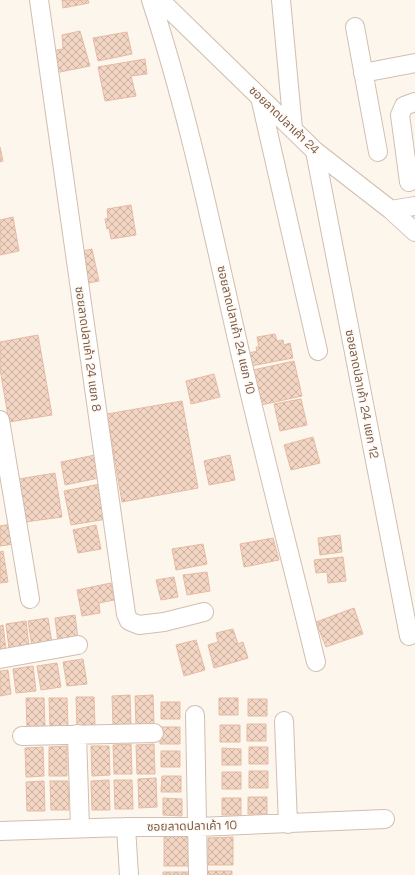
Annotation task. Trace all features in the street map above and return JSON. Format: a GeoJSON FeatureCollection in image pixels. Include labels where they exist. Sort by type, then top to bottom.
{"type":"FeatureCollection","features":[{"type":"Feature","properties":{"kind":"street","name":"ซอยลาดปลาเค้า 24 แยก 8"},"geometry":{"type":"LineString","coordinates":[[39,0],[126,614],[129,621],[139,625],[164,622],[204,612]]}},
{"type":"Feature","properties":{"kind":"street","name":"ซอยลาดปลาเค้า 24 แยก 10"},"geometry":{"type":"LineString","coordinates":[[151,0],[164,40],[205,198],[241,355],[316,662]]}},
{"type":"Feature","properties":{"kind":"street","name":"ซอยลาดปลาเค้า 24"},"geometry":{"type":"LineString","coordinates":[[160,0],[315,151],[391,210],[415,232]]}},
{"type":"Feature","properties":{"kind":"street"},"geometry":{"type":"LineString","coordinates":[[281,0],[292,129]]}},
{"type":"Feature","properties":{"kind":"street"},"geometry":{"type":"LineString","coordinates":[[355,27],[378,152]]}},
{"type":"Feature","properties":{"kind":"street"},"geometry":{"type":"LineString","coordinates":[[363,73],[415,63]]}},
{"type":"Feature","properties":{"kind":"street"},"geometry":{"type":"LineString","coordinates":[[260,97],[318,351]]}},
{"type":"Feature","properties":{"kind":"street"},"geometry":{"type":"LineString","coordinates":[[409,182],[400,115],[404,106],[415,102]]}},
{"type":"Feature","properties":{"kind":"street","name":"ซอยลาดปลาเค้า 24 แยก 12"},"geometry":{"type":"LineString","coordinates":[[315,151],[409,636]]}},
{"type":"Feature","properties":{"kind":"street"},"geometry":{"type":"LineString","coordinates":[[391,210],[415,206]]}},
{"type":"Feature","properties":{"kind":"street"},"geometry":{"type":"LineString","coordinates":[[0,420],[30,600]]}},
{"type":"Feature","properties":{"kind":"street"},"geometry":{"type":"LineString","coordinates":[[0,659],[78,645]]}},
{"type":"Feature","properties":{"kind":"street"},"geometry":{"type":"LineString","coordinates":[[195,715],[198,875]]}},
{"type":"Feature","properties":{"kind":"street"},"geometry":{"type":"LineString","coordinates":[[284,721],[288,824]]}},
{"type":"Feature","properties":{"kind":"street"},"geometry":{"type":"LineString","coordinates":[[22,736],[154,733]]}},
{"type":"Feature","properties":{"kind":"street"},"geometry":{"type":"LineString","coordinates":[[77,734],[80,828]]}},
{"type":"Feature","properties":{"kind":"street","name":"ซอยลาดปลาเค้า 10"},"geometry":{"type":"LineString","coordinates":[[0,831],[126,827],[198,827],[385,820]]}},
{"type":"Feature","properties":{"kind":"street"},"geometry":{"type":"LineString","coordinates":[[126,827],[129,875]]}},
{"type":"Feature","properties":{"kind":"building"},"geometry":{"type":"Polygon","coordinates":[[[62,0],[88,0],[89,3],[63,8],[62,0]]]}},
{"type":"Feature","properties":{"kind":"building"},"geometry":{"type":"Polygon","coordinates":[[[80,31],[90,66],[55,73],[51,51],[63,49],[62,35],[80,31]]]}},
{"type":"Feature","properties":{"kind":"building"},"geometry":{"type":"Polygon","coordinates":[[[127,32],[132,54],[98,61],[93,38],[127,32]]]}},
{"type":"Feature","properties":{"kind":"building"},"geometry":{"type":"Polygon","coordinates":[[[145,59],[147,74],[131,76],[136,96],[105,101],[98,67],[145,59]]]}},
{"type":"Feature","properties":{"kind":"building"},"geometry":{"type":"Polygon","coordinates":[[[0,147],[3,161],[0,162],[0,147]]]}},
{"type":"Feature","properties":{"kind":"building"},"geometry":{"type":"Polygon","coordinates":[[[131,205],[136,235],[111,239],[109,228],[107,229],[105,219],[108,218],[107,209],[131,205]]]}},
{"type":"Feature","properties":{"kind":"building"},"geometry":{"type":"Polygon","coordinates":[[[13,217],[19,251],[0,255],[0,220],[13,217]]]}},
{"type":"Feature","properties":{"kind":"building"},"geometry":{"type":"Polygon","coordinates":[[[92,249],[99,281],[83,284],[77,252],[92,249]]]}},
{"type":"Feature","properties":{"kind":"building"},"geometry":{"type":"Polygon","coordinates":[[[275,334],[277,341],[283,340],[284,345],[290,343],[293,358],[251,366],[249,353],[257,351],[256,347],[259,347],[257,337],[275,334]]]}},
{"type":"Feature","properties":{"kind":"building"},"geometry":{"type":"Polygon","coordinates":[[[38,335],[52,415],[9,422],[0,369],[0,342],[38,335]]]}},
{"type":"Feature","properties":{"kind":"building"},"geometry":{"type":"Polygon","coordinates":[[[294,361],[302,396],[261,405],[253,370],[294,361]]]}},
{"type":"Feature","properties":{"kind":"building"},"geometry":{"type":"Polygon","coordinates":[[[214,374],[220,397],[191,404],[186,381],[214,374]]]}},
{"type":"Feature","properties":{"kind":"building"},"geometry":{"type":"Polygon","coordinates":[[[301,399],[307,425],[280,431],[274,404],[301,399]]]}},
{"type":"Feature","properties":{"kind":"building"},"geometry":{"type":"Polygon","coordinates":[[[182,401],[198,488],[122,502],[107,414],[182,401]]]}},
{"type":"Feature","properties":{"kind":"building"},"geometry":{"type":"Polygon","coordinates":[[[313,437],[320,463],[291,470],[284,445],[313,437]]]}},
{"type":"Feature","properties":{"kind":"building"},"geometry":{"type":"Polygon","coordinates":[[[95,455],[99,478],[65,485],[61,462],[95,455]]]}},
{"type":"Feature","properties":{"kind":"building"},"geometry":{"type":"Polygon","coordinates":[[[230,455],[235,480],[209,485],[204,461],[230,455]]]}},
{"type":"Feature","properties":{"kind":"building"},"geometry":{"type":"Polygon","coordinates":[[[55,473],[62,517],[25,522],[19,479],[55,473]]]}},
{"type":"Feature","properties":{"kind":"building"},"geometry":{"type":"Polygon","coordinates":[[[100,484],[107,519],[71,525],[64,491],[100,484]]]}},
{"type":"Feature","properties":{"kind":"building"},"geometry":{"type":"Polygon","coordinates":[[[11,524],[14,544],[0,546],[0,526],[11,524]]]}},
{"type":"Feature","properties":{"kind":"building"},"geometry":{"type":"Polygon","coordinates":[[[96,525],[101,549],[78,553],[73,530],[96,525]]]}},
{"type":"Feature","properties":{"kind":"building"},"geometry":{"type":"Polygon","coordinates":[[[340,535],[342,552],[320,555],[318,538],[340,535]]]}},
{"type":"Feature","properties":{"kind":"building"},"geometry":{"type":"Polygon","coordinates":[[[273,538],[279,560],[244,567],[240,544],[273,538]]]}},
{"type":"Feature","properties":{"kind":"building"},"geometry":{"type":"Polygon","coordinates":[[[203,544],[207,564],[176,570],[172,549],[203,544]]]}},
{"type":"Feature","properties":{"kind":"building"},"geometry":{"type":"Polygon","coordinates":[[[3,551],[8,582],[0,583],[0,552],[3,551]]]}},
{"type":"Feature","properties":{"kind":"building"},"geometry":{"type":"Polygon","coordinates":[[[343,557],[346,581],[328,583],[327,572],[316,573],[314,560],[343,557]]]}},
{"type":"Feature","properties":{"kind":"building"},"geometry":{"type":"Polygon","coordinates":[[[207,572],[210,591],[187,595],[183,575],[207,572]]]}},
{"type":"Feature","properties":{"kind":"building"},"geometry":{"type":"Polygon","coordinates":[[[174,577],[178,597],[161,600],[156,580],[174,577]]]}},
{"type":"Feature","properties":{"kind":"building"},"geometry":{"type":"Polygon","coordinates":[[[111,583],[114,600],[99,603],[100,613],[82,616],[77,590],[111,583]]]}},
{"type":"Feature","properties":{"kind":"building"},"geometry":{"type":"Polygon","coordinates":[[[354,608],[363,634],[326,647],[316,622],[354,608]]]}},
{"type":"Feature","properties":{"kind":"building"},"geometry":{"type":"Polygon","coordinates":[[[75,615],[78,639],[58,642],[55,618],[75,615]]]}},
{"type":"Feature","properties":{"kind":"building"},"geometry":{"type":"Polygon","coordinates":[[[48,618],[52,643],[32,646],[28,621],[48,618]]]}},
{"type":"Feature","properties":{"kind":"building"},"geometry":{"type":"Polygon","coordinates":[[[26,621],[29,646],[9,649],[6,624],[26,621]]]}},
{"type":"Feature","properties":{"kind":"building"},"geometry":{"type":"Polygon","coordinates":[[[3,625],[6,650],[0,650],[0,626],[3,625]]]}},
{"type":"Feature","properties":{"kind":"building"},"geometry":{"type":"Polygon","coordinates":[[[233,629],[238,644],[243,642],[248,658],[214,668],[208,645],[218,642],[216,633],[233,629]]]}},
{"type":"Feature","properties":{"kind":"building"},"geometry":{"type":"Polygon","coordinates":[[[196,640],[205,670],[184,676],[176,645],[196,640]]]}},
{"type":"Feature","properties":{"kind":"building"},"geometry":{"type":"Polygon","coordinates":[[[83,659],[87,684],[67,686],[63,662],[83,659]]]}},
{"type":"Feature","properties":{"kind":"building"},"geometry":{"type":"Polygon","coordinates":[[[57,663],[61,687],[41,690],[37,666],[57,663]]]}},
{"type":"Feature","properties":{"kind":"building"},"geometry":{"type":"Polygon","coordinates":[[[33,666],[36,691],[16,693],[13,669],[33,666]]]}},
{"type":"Feature","properties":{"kind":"building"},"geometry":{"type":"Polygon","coordinates":[[[8,670],[11,694],[0,696],[0,671],[8,670]]]}},
{"type":"Feature","properties":{"kind":"building"},"geometry":{"type":"Polygon","coordinates":[[[130,695],[131,724],[113,725],[112,696],[130,695]]]}},
{"type":"Feature","properties":{"kind":"building"},"geometry":{"type":"Polygon","coordinates":[[[153,695],[154,724],[136,725],[135,696],[153,695]]]}},
{"type":"Feature","properties":{"kind":"building"},"geometry":{"type":"Polygon","coordinates":[[[76,697],[94,697],[95,726],[77,727],[76,697]]]}},
{"type":"Feature","properties":{"kind":"building"},"geometry":{"type":"Polygon","coordinates":[[[26,698],[44,698],[45,727],[27,728],[26,698]]]}},
{"type":"Feature","properties":{"kind":"building"},"geometry":{"type":"Polygon","coordinates":[[[49,698],[67,698],[68,727],[50,728],[49,698]]]}},
{"type":"Feature","properties":{"kind":"building"},"geometry":{"type":"Polygon","coordinates":[[[219,698],[238,698],[238,715],[219,715],[219,698]]]}},
{"type":"Feature","properties":{"kind":"building"},"geometry":{"type":"Polygon","coordinates":[[[248,699],[267,699],[267,716],[248,716],[248,699]]]}},
{"type":"Feature","properties":{"kind":"building"},"geometry":{"type":"Polygon","coordinates":[[[161,702],[180,702],[180,719],[161,719],[161,702]]]}},
{"type":"Feature","properties":{"kind":"building"},"geometry":{"type":"Polygon","coordinates":[[[247,724],[266,724],[266,741],[247,741],[247,724]]]}},
{"type":"Feature","properties":{"kind":"building"},"geometry":{"type":"Polygon","coordinates":[[[220,725],[240,725],[240,742],[220,742],[220,725]]]}},
{"type":"Feature","properties":{"kind":"building"},"geometry":{"type":"Polygon","coordinates":[[[160,727],[180,727],[180,744],[160,744],[160,727]]]}},
{"type":"Feature","properties":{"kind":"building"},"geometry":{"type":"Polygon","coordinates":[[[131,744],[132,774],[114,774],[113,745],[131,744]]]}},
{"type":"Feature","properties":{"kind":"building"},"geometry":{"type":"Polygon","coordinates":[[[154,744],[155,774],[137,774],[136,745],[154,744]]]}},
{"type":"Feature","properties":{"kind":"building"},"geometry":{"type":"Polygon","coordinates":[[[67,746],[67,776],[49,776],[49,747],[67,746]]]}},
{"type":"Feature","properties":{"kind":"building"},"geometry":{"type":"Polygon","coordinates":[[[91,746],[109,746],[110,775],[92,776],[91,746]]]}},
{"type":"Feature","properties":{"kind":"building"},"geometry":{"type":"Polygon","coordinates":[[[43,747],[44,776],[26,777],[25,748],[43,747]]]}},
{"type":"Feature","properties":{"kind":"building"},"geometry":{"type":"Polygon","coordinates":[[[249,747],[268,747],[268,764],[249,764],[249,747]]]}},
{"type":"Feature","properties":{"kind":"building"},"geometry":{"type":"Polygon","coordinates":[[[222,748],[241,749],[241,765],[222,765],[222,748]]]}},
{"type":"Feature","properties":{"kind":"building"},"geometry":{"type":"Polygon","coordinates":[[[161,751],[180,751],[180,767],[161,767],[161,751]]]}},
{"type":"Feature","properties":{"kind":"building"},"geometry":{"type":"Polygon","coordinates":[[[249,771],[268,771],[268,788],[249,788],[249,771]]]}},
{"type":"Feature","properties":{"kind":"building"},"geometry":{"type":"Polygon","coordinates":[[[222,772],[241,772],[241,789],[222,789],[222,772]]]}},
{"type":"Feature","properties":{"kind":"building"},"geometry":{"type":"Polygon","coordinates":[[[162,776],[181,776],[181,792],[161,792],[162,776]]]}},
{"type":"Feature","properties":{"kind":"building"},"geometry":{"type":"Polygon","coordinates":[[[156,778],[157,807],[139,808],[138,779],[156,778]]]}},
{"type":"Feature","properties":{"kind":"building"},"geometry":{"type":"Polygon","coordinates":[[[109,780],[110,810],[92,810],[91,781],[109,780]]]}},
{"type":"Feature","properties":{"kind":"building"},"geometry":{"type":"Polygon","coordinates":[[[114,780],[132,780],[133,809],[115,809],[114,780]]]}},
{"type":"Feature","properties":{"kind":"building"},"geometry":{"type":"Polygon","coordinates":[[[44,781],[45,811],[27,811],[26,782],[44,781]]]}},
{"type":"Feature","properties":{"kind":"building"},"geometry":{"type":"Polygon","coordinates":[[[50,781],[68,781],[69,810],[51,810],[50,781]]]}},
{"type":"Feature","properties":{"kind":"building"},"geometry":{"type":"Polygon","coordinates":[[[248,797],[267,797],[267,814],[248,814],[248,797]]]}},
{"type":"Feature","properties":{"kind":"building"},"geometry":{"type":"Polygon","coordinates":[[[163,798],[182,799],[182,816],[163,815],[163,798]]]}},
{"type":"Feature","properties":{"kind":"building"},"geometry":{"type":"Polygon","coordinates":[[[222,798],[241,798],[241,815],[222,815],[222,798]]]}},
{"type":"Feature","properties":{"kind":"building"},"geometry":{"type":"Polygon","coordinates":[[[164,836],[189,836],[188,866],[164,866],[164,836]]]}},
{"type":"Feature","properties":{"kind":"building"},"geometry":{"type":"Polygon","coordinates":[[[233,837],[233,865],[208,865],[208,838],[233,837]]]}},
{"type":"Feature","properties":{"kind":"building"},"geometry":{"type":"Polygon","coordinates":[[[207,871],[232,871],[232,875],[207,875],[207,871]]]}},
{"type":"Feature","properties":{"kind":"building"},"geometry":{"type":"Polygon","coordinates":[[[163,872],[188,872],[188,875],[163,875],[163,872]]]}}]}
